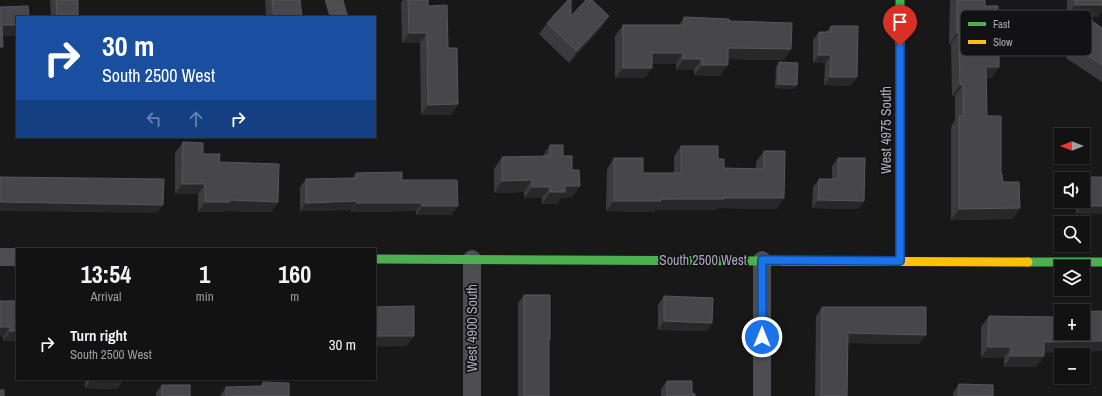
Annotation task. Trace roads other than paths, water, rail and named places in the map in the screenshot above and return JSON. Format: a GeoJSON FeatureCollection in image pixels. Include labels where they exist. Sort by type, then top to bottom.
{"type":"FeatureCollection","features":[{"type":"Feature","properties":{"kind":"street"},"geometry":{"type":"LineString","coordinates":[[334,0],[339,16]]}},
{"type":"Feature","properties":{"kind":"street","name":"West 4975 South"},"geometry":{"type":"LineString","coordinates":[[900,0],[900,261]]}},
{"type":"Feature","properties":{"kind":"street"},"geometry":{"type":"LineString","coordinates":[[0,257],[16,257]]}},
{"type":"Feature","properties":{"kind":"street","name":"South 2500 West"},"geometry":{"type":"LineString","coordinates":[[376,259],[1102,262]]}},
{"type":"Feature","properties":{"kind":"street","name":"West 4900 South"},"geometry":{"type":"LineString","coordinates":[[472,259],[472,396]]}},
{"type":"Feature","properties":{"kind":"street"},"geometry":{"type":"LineString","coordinates":[[762,260],[762,396]]}}]}
